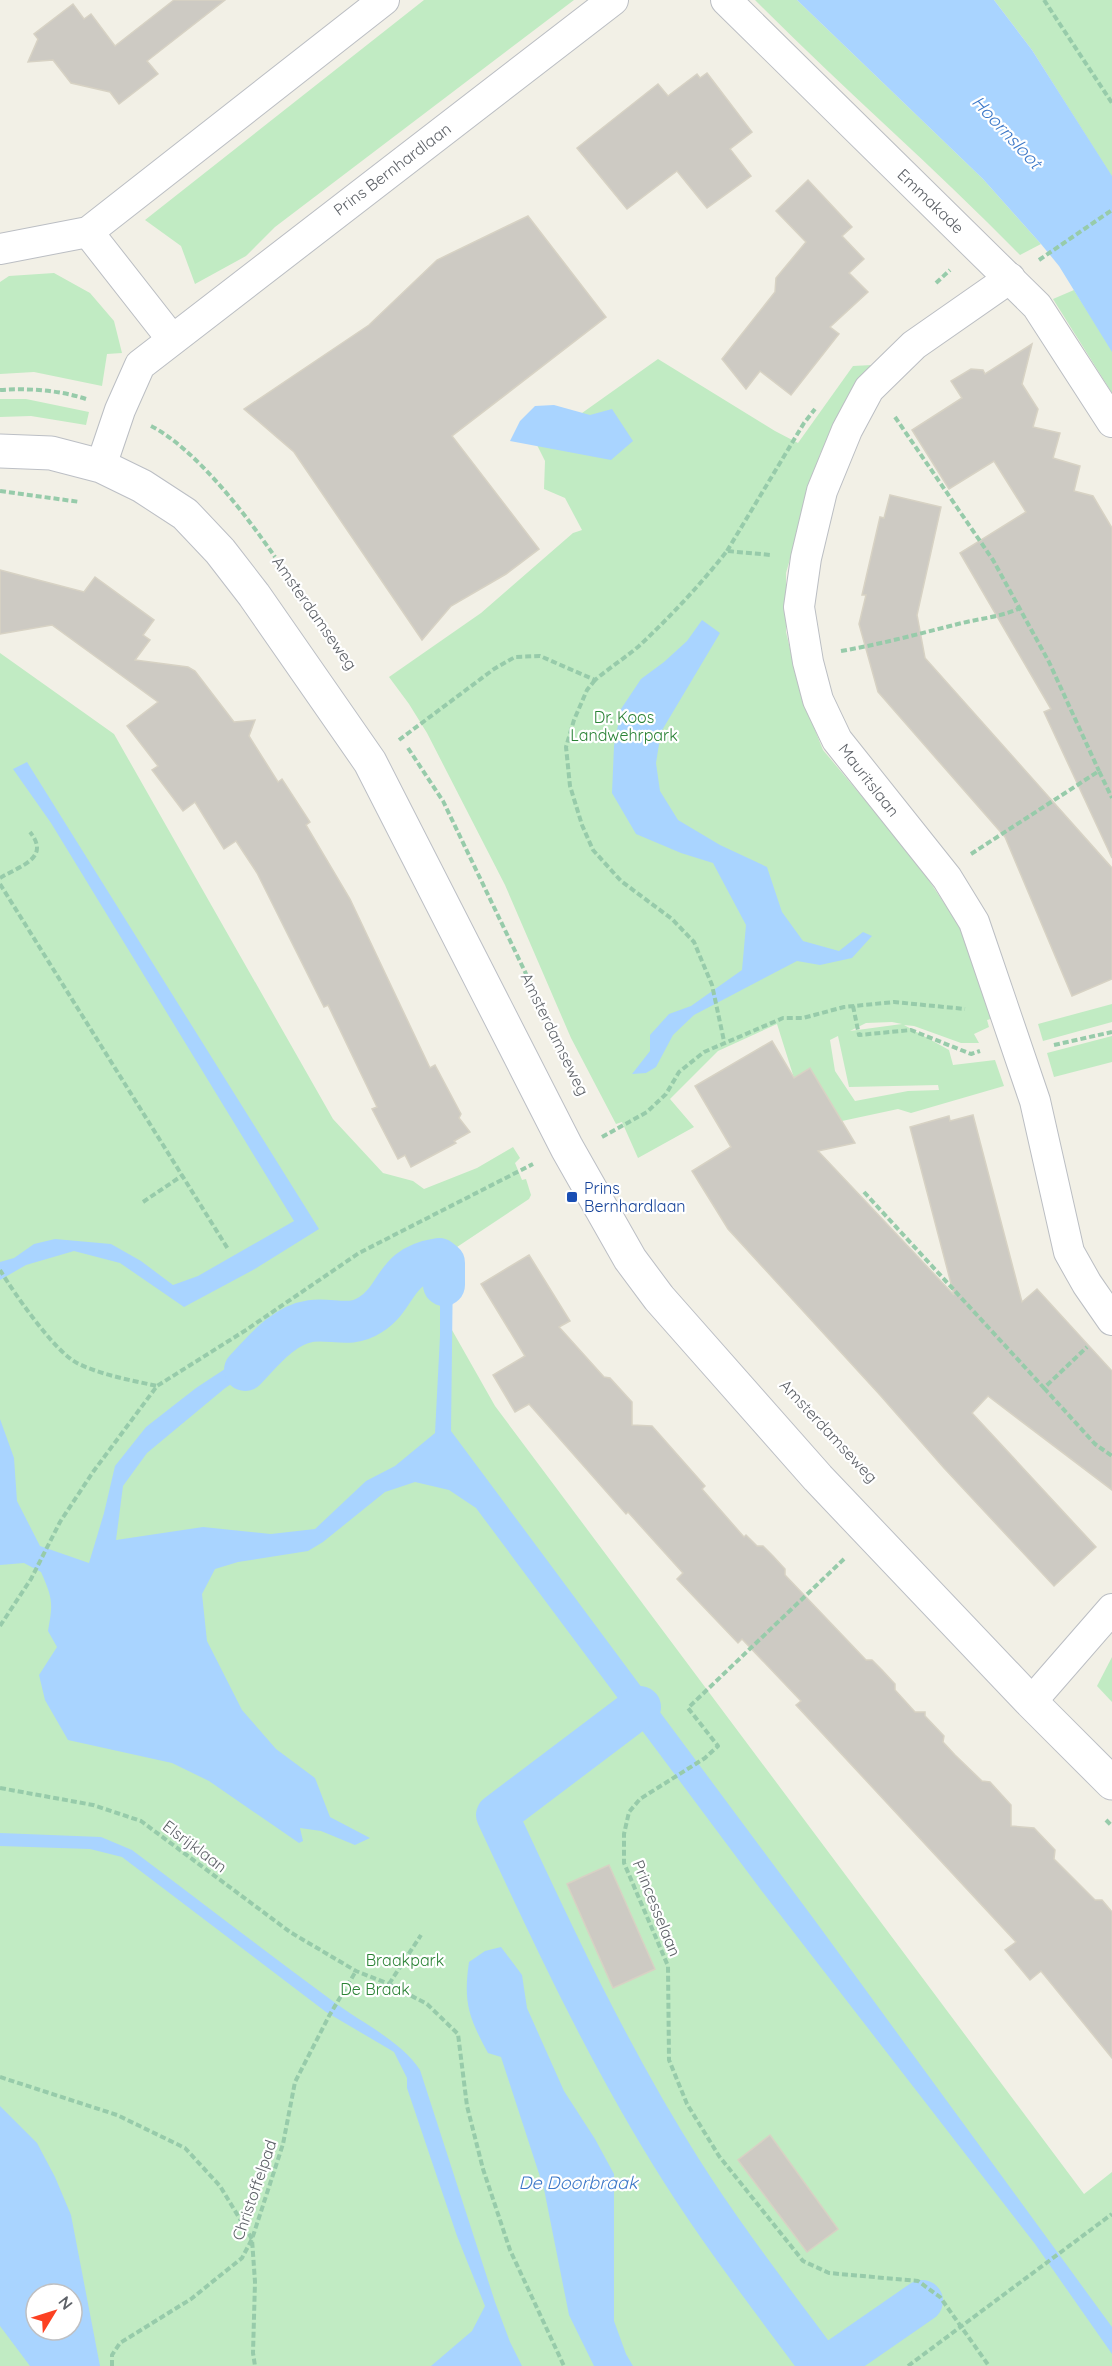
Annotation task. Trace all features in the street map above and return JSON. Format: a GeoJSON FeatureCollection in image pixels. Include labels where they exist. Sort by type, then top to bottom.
{"type":"FeatureCollection","features":[{"type":"Feature","properties":{"kind":"main road"},"geometry":{"type":"LineString","coordinates":[[0,451],[51,453],[100,466],[142,486],[185,514],[220,551],[254,595],[370,762],[567,1148],[630,1259],[659,1298],[818,1478],[1031,1702],[1112,1783]]}},
{"type":"Feature","properties":{"kind":"street"},"geometry":{"type":"LineString","coordinates":[[0,249],[88,232],[384,0]]}},
{"type":"Feature","properties":{"kind":"street","name":"Prins Bernhardlaan"},"geometry":{"type":"LineString","coordinates":[[100,466],[120,410],[140,365],[613,0]]}},
{"type":"Feature","properties":{"kind":"street","name":"Emmakade"},"geometry":{"type":"LineString","coordinates":[[726,0],[1020,272],[1037,306],[1073,358],[1112,422]]}},
{"type":"Feature","properties":{"kind":"street"},"geometry":{"type":"LineString","coordinates":[[88,232],[171,339]]}},
{"type":"Feature","properties":{"kind":"street","name":"Mauritslaan"},"geometry":{"type":"LineString","coordinates":[[1020,272],[914,345],[873,385],[847,430],[822,491],[806,558],[799,607],[807,656],[818,700],[837,740],[943,873],[974,922],[1035,1101],[1069,1252],[1087,1284],[1103,1330]]}},
{"type":"Feature","properties":{"kind":"street"},"geometry":{"type":"LineString","coordinates":[[1031,1702],[1112,1609]]}},
{"type":"Feature","properties":{"kind":"path"},"geometry":{"type":"LineString","coordinates":[[1044,0],[1112,103]]}},
{"type":"Feature","properties":{"kind":"path"},"geometry":{"type":"LineString","coordinates":[[1020,272],[1112,210]]}},
{"type":"Feature","properties":{"kind":"path"},"geometry":{"type":"LineString","coordinates":[[873,385],[993,560],[1049,662],[1112,798]]}},
{"type":"Feature","properties":{"kind":"path","name":"Amsterdamseweg"},"geometry":{"type":"LineString","coordinates":[[0,390],[23,388],[76,395],[120,410],[161,431],[203,468],[261,537],[282,566]]}},
{"type":"Feature","properties":{"kind":"path"},"geometry":{"type":"LineString","coordinates":[[724,1042],[712,986],[694,942],[672,920],[621,881],[593,850],[582,825],[570,786],[567,747],[574,720],[587,690],[671,616],[702,584],[727,551],[806,558]]}},
{"type":"Feature","properties":{"kind":"path"},"geometry":{"type":"LineString","coordinates":[[807,656],[876,645],[970,621],[1001,616],[1020,608]]}},
{"type":"Feature","properties":{"kind":"path"},"geometry":{"type":"LineString","coordinates":[[370,762],[494,669],[515,657],[540,656],[596,680]]}},
{"type":"Feature","properties":{"kind":"path","name":"Amsterdamseweg"},"geometry":{"type":"LineString","coordinates":[[395,729],[443,801],[569,1063]]}},
{"type":"Feature","properties":{"kind":"path"},"geometry":{"type":"LineString","coordinates":[[943,873],[1099,771]]}},
{"type":"Feature","properties":{"kind":"path"},"geometry":{"type":"LineString","coordinates":[[0,878],[33,859],[38,849],[38,842],[30,832]]}},
{"type":"Feature","properties":{"kind":"path"},"geometry":{"type":"LineString","coordinates":[[0,884],[228,1249]]}},
{"type":"Feature","properties":{"kind":"path"},"geometry":{"type":"LineString","coordinates":[[0,1626],[31,1579],[60,1522],[93,1472],[157,1386],[246,1330],[359,1253],[567,1148],[604,1137],[647,1112],[666,1094],[679,1072],[704,1052],[783,1018],[803,1018],[853,1006],[894,1002],[936,1004],[986,1012],[1005,1008]]}},
{"type":"Feature","properties":{"kind":"path"},"geometry":{"type":"LineString","coordinates":[[853,1006],[859,1035],[911,1030],[971,1054],[1112,1032]]}},
{"type":"Feature","properties":{"kind":"path"},"geometry":{"type":"LineString","coordinates":[[599,1126],[604,1137]]}},
{"type":"Feature","properties":{"kind":"path"},"geometry":{"type":"LineString","coordinates":[[143,1202],[183,1175]]}},
{"type":"Feature","properties":{"kind":"path"},"geometry":{"type":"LineString","coordinates":[[864,1192],[1095,1443],[1112,1456]]}},
{"type":"Feature","properties":{"kind":"path"},"geometry":{"type":"LineString","coordinates":[[0,1270],[52,1341],[75,1362],[114,1376],[157,1386]]}},
{"type":"Feature","properties":{"kind":"path"},"geometry":{"type":"LineString","coordinates":[[1044,1388],[1103,1330]]}},
{"type":"Feature","properties":{"kind":"path","name":"Princesselaan"},"geometry":{"type":"LineString","coordinates":[[870,1533],[688,1708],[718,1746],[705,1758],[640,1799],[629,1812],[624,1834],[624,1863],[668,1966],[669,2060],[687,2104],[719,2157],[803,2261],[829,2272],[918,2281],[940,2297],[989,2366]]}},
{"type":"Feature","properties":{"kind":"path","name":"Elsrijklaan"},"geometry":{"type":"LineString","coordinates":[[0,1788],[93,1805],[141,1821],[290,1932],[356,1971],[389,1984],[427,2004],[458,2034],[467,2106],[483,2169],[510,2250],[564,2366]]}},
{"type":"Feature","properties":{"kind":"path"},"geometry":{"type":"LineString","coordinates":[[389,1984],[421,1935]]}},
{"type":"Feature","properties":{"kind":"path","name":"Christoffelpad"},"geometry":{"type":"LineString","coordinates":[[112,2366],[112,2355],[120,2343],[190,2299],[242,2258],[252,2239],[283,2144],[295,2082],[329,2016],[356,1971]]}},
{"type":"Feature","properties":{"kind":"path"},"geometry":{"type":"LineString","coordinates":[[0,2078],[117,2115],[185,2148],[220,2186],[252,2239],[255,2282],[253,2353],[255,2366]]}},
{"type":"Feature","properties":{"kind":"path"},"geometry":{"type":"LineString","coordinates":[[908,2366],[1112,2214]]}},
{"type":"Feature","properties":{"kind":"green space"},"geometry":{"type":"Polygon","coordinates":[[[424,0],[574,0],[275,227],[246,256],[195,284],[181,246],[145,220],[424,0]]]}},
{"type":"Feature","properties":{"kind":"green space"},"geometry":{"type":"Polygon","coordinates":[[[755,0],[797,0],[983,179],[1041,244],[1020,255],[755,0]]]}},
{"type":"Feature","properties":{"kind":"green space"},"geometry":{"type":"Polygon","coordinates":[[[994,0],[1112,0],[1112,177],[1032,50],[994,0]]]}},
{"type":"Feature","properties":{"kind":"green space"},"geometry":{"type":"Polygon","coordinates":[[[54,273],[90,293],[114,321],[122,353],[107,354],[102,386],[34,372],[0,374],[0,282],[9,276],[54,273]]]}},
{"type":"Feature","properties":{"kind":"green space"},"geometry":{"type":"Polygon","coordinates":[[[1074,290],[1112,350],[1112,393],[1053,299],[1074,290]]]}},
{"type":"Feature","properties":{"kind":"green space","name":"Dr. Koos Landwehrpark"},"geometry":{"type":"Polygon","coordinates":[[[658,359],[798,443],[853,366],[872,365],[820,454],[786,573],[786,632],[801,695],[823,750],[916,861],[960,927],[994,1018],[987,1020],[989,1027],[974,1034],[979,1043],[961,1043],[914,1026],[904,1025],[949,1050],[953,1065],[995,1060],[1004,1086],[911,1113],[898,1109],[842,1121],[810,1069],[794,1078],[777,1024],[718,1051],[670,1099],[694,1127],[638,1158],[622,1122],[616,1124],[571,1038],[505,885],[427,733],[389,677],[481,613],[573,533],[582,530],[565,498],[544,489],[545,461],[537,445],[658,359]],[[866,1023],[850,1031],[902,1024],[866,1023]],[[838,1036],[830,1040],[835,1071],[855,1101],[908,1091],[939,1090],[938,1085],[849,1087],[838,1036]]]}},
{"type":"Feature","properties":{"kind":"green space"},"geometry":{"type":"Polygon","coordinates":[[[0,399],[26,399],[89,412],[86,425],[31,416],[0,417],[0,399]]]}},
{"type":"Feature","properties":{"kind":"green space","name":"Braakpark"},"geometry":{"type":"Polygon","coordinates":[[[0,653],[114,734],[333,1119],[383,1173],[413,1181],[424,1189],[477,1168],[513,1147],[520,1158],[515,1163],[522,1180],[526,1179],[531,1195],[529,1199],[454,1249],[448,1323],[495,1406],[1084,2194],[1112,2172],[1112,2366],[0,2366],[0,653]]]}},
{"type":"Feature","properties":{"kind":"green space"},"geometry":{"type":"Polygon","coordinates":[[[1112,1004],[1112,1022],[1043,1041],[1038,1024],[1112,1004]]]}},
{"type":"Feature","properties":{"kind":"green space"},"geometry":{"type":"Polygon","coordinates":[[[1112,1036],[1112,1062],[1054,1077],[1047,1053],[1112,1036]]]}},
{"type":"Feature","properties":{"kind":"green space"},"geometry":{"type":"Polygon","coordinates":[[[1112,1657],[1112,1702],[1097,1686],[1112,1657]]]}},
{"type":"Feature","properties":{"kind":"water","name":"Hoornsloot"},"geometry":{"type":"Polygon","coordinates":[[[797,0],[994,0],[1032,50],[1112,176],[1112,352],[1059,266],[983,179],[797,0]]]}},
{"type":"Feature","properties":{"kind":"water"},"geometry":{"type":"Polygon","coordinates":[[[554,405],[590,415],[612,409],[633,441],[611,460],[510,441],[520,421],[535,406],[554,405]]]}},
{"type":"Feature","properties":{"kind":"water"},"geometry":{"type":"Polygon","coordinates":[[[702,620],[720,633],[661,732],[656,763],[660,791],[678,820],[720,845],[767,867],[782,912],[803,941],[839,951],[863,932],[872,936],[852,958],[820,965],[797,961],[694,1015],[673,1035],[656,1067],[646,1073],[632,1074],[650,1051],[650,1035],[669,1014],[691,1006],[742,970],[746,925],[713,863],[681,853],[636,834],[612,793],[614,746],[621,709],[641,679],[687,641],[702,620]]]}},
{"type":"Feature","properties":{"kind":"water"},"geometry":{"type":"Polygon","coordinates":[[[27,762],[319,1229],[253,1270],[184,1307],[120,1263],[74,1251],[26,1265],[0,1280],[0,1262],[14,1258],[34,1244],[55,1239],[111,1244],[141,1261],[173,1285],[198,1276],[294,1221],[51,823],[13,769],[27,762]]]}},
{"type":"Feature","properties":{"kind":"water"},"geometry":{"type":"Polygon","coordinates":[[[444,1253],[453,1265],[451,1431],[819,1926],[1112,2327],[1112,2354],[1035,2244],[761,1890],[476,1508],[449,1490],[415,1482],[385,1492],[323,1542],[308,1551],[238,1562],[215,1569],[202,1594],[207,1641],[242,1710],[276,1749],[315,1778],[330,1817],[370,1838],[355,1845],[321,1831],[300,1828],[303,1841],[299,1843],[209,1781],[172,1763],[68,1740],[45,1700],[39,1675],[57,1647],[48,1631],[51,1601],[45,1581],[41,1572],[24,1563],[0,1565],[0,1419],[14,1458],[17,1501],[40,1546],[89,1563],[115,1466],[146,1427],[196,1388],[266,1342],[316,1316],[355,1312],[429,1255],[444,1253]],[[437,1270],[413,1280],[378,1318],[355,1332],[319,1333],[280,1349],[224,1389],[147,1453],[123,1486],[116,1540],[203,1527],[271,1534],[315,1529],[366,1481],[395,1466],[435,1433],[440,1282],[437,1270]]]}},
{"type":"Feature","properties":{"kind":"water"},"geometry":{"type":"Polygon","coordinates":[[[0,1833],[101,1837],[132,1850],[334,2002],[392,2041],[412,2060],[420,2070],[495,2302],[522,2366],[431,2366],[472,2331],[485,2306],[457,2236],[407,2088],[407,2078],[394,2052],[326,2012],[122,1857],[90,1849],[0,1846],[0,1833]]]}},
{"type":"Feature","properties":{"kind":"water","name":"De Doorbraak"},"geometry":{"type":"Polygon","coordinates":[[[501,1947],[522,1975],[527,2008],[564,2091],[614,2174],[614,2321],[633,2366],[594,2366],[569,2315],[544,2189],[501,2057],[488,2053],[472,2020],[467,2000],[469,1962],[485,1951],[501,1947]]]}},
{"type":"Feature","properties":{"kind":"water"},"geometry":{"type":"Polygon","coordinates":[[[0,2106],[37,2143],[55,2177],[71,2215],[84,2282],[24,2282],[24,2342],[84,2342],[84,2283],[100,2366],[30,2366],[0,2326],[0,2106]]]}},
{"type":"Feature","properties":{"kind":"building"},"geometry":{"type":"Polygon","coordinates":[[[174,0],[225,0],[147,61],[158,74],[119,104],[110,92],[71,83],[53,60],[28,62],[38,39],[34,34],[73,4],[84,19],[91,14],[115,46],[174,0]]]}},
{"type":"Feature","properties":{"kind":"building"},"geometry":{"type":"Polygon","coordinates":[[[707,73],[752,132],[730,149],[751,176],[707,208],[677,171],[627,209],[577,148],[658,84],[668,96],[697,74],[700,78],[707,73]]]}},
{"type":"Feature","properties":{"kind":"building"},"geometry":{"type":"Polygon","coordinates":[[[808,180],[852,227],[842,236],[864,259],[849,273],[868,292],[830,327],[839,334],[791,395],[760,371],[746,389],[722,359],[775,292],[776,278],[806,242],[776,211],[808,180]]]}},
{"type":"Feature","properties":{"kind":"building"},"geometry":{"type":"Polygon","coordinates":[[[528,216],[606,317],[452,436],[539,549],[506,574],[451,606],[422,640],[294,452],[244,409],[369,325],[437,260],[528,216]]]}},
{"type":"Feature","properties":{"kind":"building"},"geometry":{"type":"Polygon","coordinates":[[[1032,344],[1022,384],[1038,409],[1033,427],[1060,433],[1053,458],[1080,466],[1074,491],[1093,496],[1112,528],[1112,858],[1044,712],[1051,709],[960,553],[1026,512],[994,461],[949,489],[912,430],[962,398],[951,381],[971,369],[983,370],[985,374],[1032,344]]]}},
{"type":"Feature","properties":{"kind":"building"},"geometry":{"type":"Polygon","coordinates":[[[890,495],[941,507],[917,615],[925,658],[1112,868],[1112,979],[1072,996],[1005,837],[878,692],[859,624],[866,595],[862,595],[880,517],[884,518],[890,495]]]}},
{"type":"Feature","properties":{"kind":"building"},"geometry":{"type":"Polygon","coordinates":[[[0,570],[84,592],[95,577],[154,620],[143,635],[150,640],[135,660],[188,667],[195,671],[234,722],[255,720],[249,736],[278,782],[282,779],[310,822],[306,825],[350,899],[430,1068],[435,1065],[461,1114],[459,1118],[470,1132],[454,1141],[456,1143],[411,1167],[405,1155],[398,1159],[372,1109],[377,1107],[328,1005],[324,1007],[257,873],[236,841],[224,849],[195,802],[183,811],[152,770],[158,766],[127,726],[158,702],[52,625],[0,634],[0,570]]]}},
{"type":"Feature","properties":{"kind":"building"},"geometry":{"type":"Polygon","coordinates":[[[772,1041],[794,1078],[810,1068],[855,1143],[818,1151],[954,1295],[910,1127],[949,1116],[950,1121],[973,1115],[1022,1302],[1037,1289],[1112,1371],[1112,1490],[988,1396],[972,1413],[1096,1547],[1054,1586],[728,1229],[692,1171],[731,1147],[695,1086],[772,1041]]]}},
{"type":"Feature","properties":{"kind":"building"},"geometry":{"type":"Polygon","coordinates":[[[529,1255],[570,1321],[559,1327],[604,1377],[610,1378],[632,1402],[632,1425],[652,1426],[705,1486],[702,1489],[744,1537],[746,1535],[757,1546],[763,1546],[773,1556],[785,1569],[785,1575],[866,1660],[872,1660],[895,1684],[895,1690],[915,1712],[925,1712],[925,1716],[944,1736],[943,1742],[955,1755],[982,1781],[990,1782],[1011,1805],[1011,1826],[1034,1828],[1055,1850],[1054,1859],[1095,1900],[1102,1900],[1112,1912],[1112,2058],[1041,1971],[1030,1980],[1005,1950],[1016,1942],[796,1705],[801,1701],[742,1639],[738,1643],[677,1579],[683,1573],[628,1512],[626,1514],[529,1404],[515,1412],[493,1375],[525,1356],[481,1284],[529,1255]]]}},
{"type":"Feature","properties":{"kind":"building"},"geometry":{"type":"Polygon","coordinates":[[[609,1865],[655,1969],[613,1988],[567,1884],[609,1865]]]}},
{"type":"Feature","properties":{"kind":"building"},"geometry":{"type":"Polygon","coordinates":[[[770,2135],[838,2229],[807,2252],[738,2160],[770,2135]]]}},
{"type":"Feature","properties":{"kind":"waterway"},"geometry":{"type":"LineString","coordinates":[[245,1370],[274,1340],[301,1323],[319,1320],[355,1321],[370,1315],[387,1299],[404,1275],[424,1263],[439,1259],[444,1263],[444,1285]]}},
{"type":"Feature","properties":{"kind":"waterway"},"geometry":{"type":"LineString","coordinates":[[640,1707],[497,1815],[583,1996],[655,2128],[714,2220],[821,2366]]}},
{"type":"Feature","properties":{"kind":"waterway"},"geometry":{"type":"LineString","coordinates":[[828,2366],[922,2301]]}},
{"type":"Feature","properties":{"kind":"place","name":"Prins Bernhardlaan"},"geometry":{"type":"Point","coordinates":[572,1197]}},
{"type":"Feature","properties":{"kind":"park label","name":"De Braak"},"geometry":{"type":"Point","coordinates":[375,1989]}}]}
